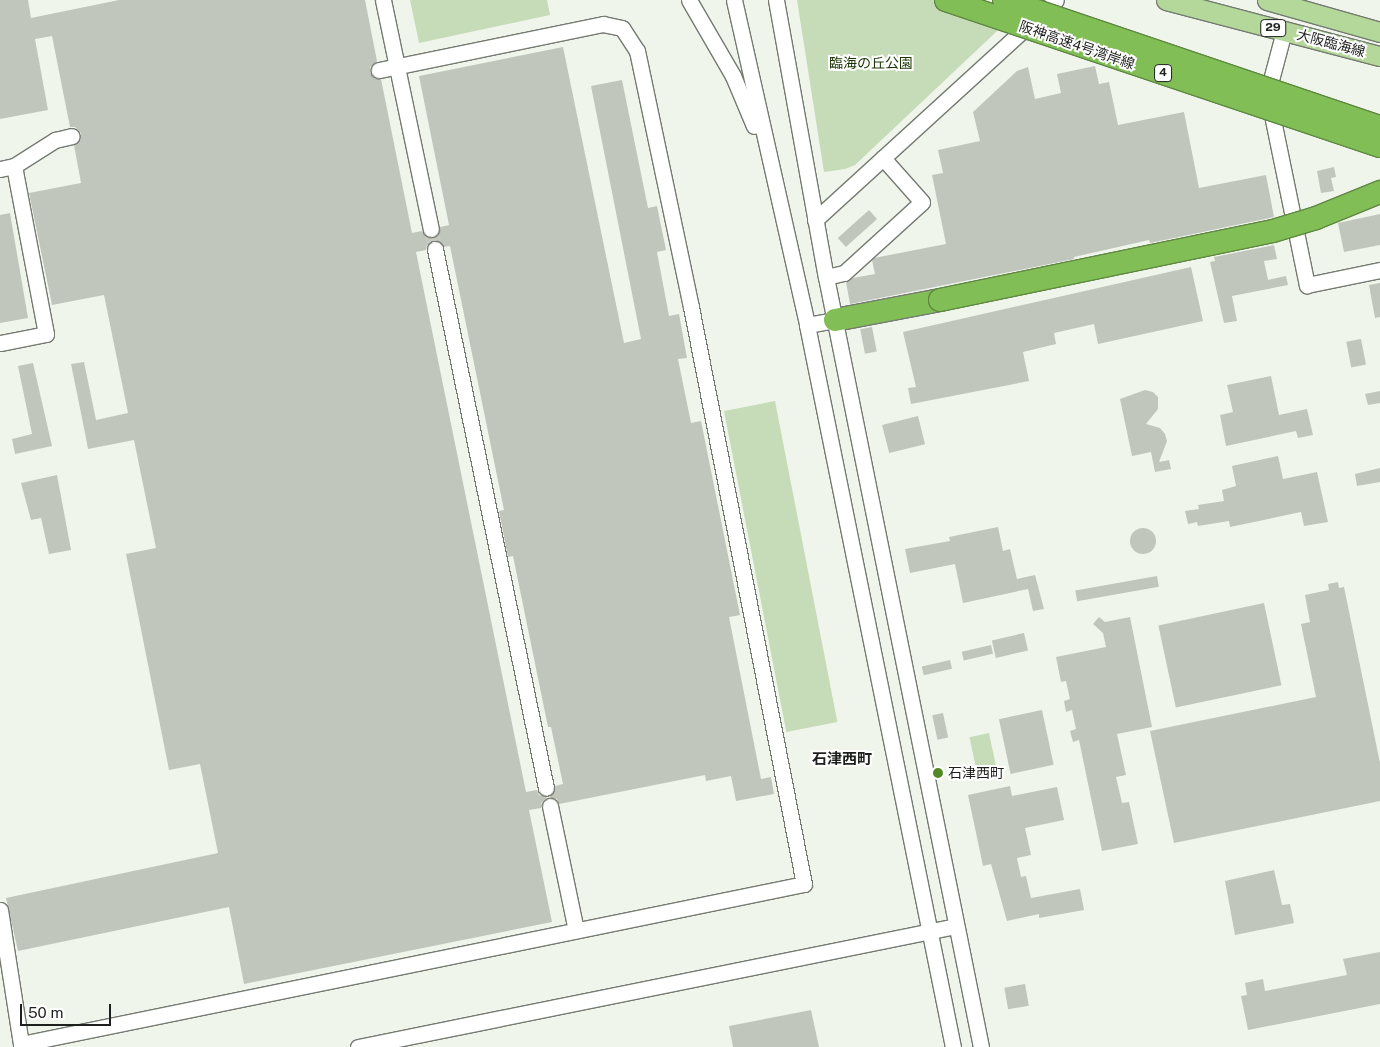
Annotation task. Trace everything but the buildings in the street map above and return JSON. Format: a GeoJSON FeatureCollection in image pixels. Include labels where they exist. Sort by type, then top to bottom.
{"type":"FeatureCollection","features":[{"type":"Feature","properties":{"kind":"highway","name":"阪神高速4号湾岸線"},"geometry":{"type":"LineString","coordinates":[[946,0],[1380,146]]}},
{"type":"Feature","properties":{"kind":"highway","name":"阪神高速4号湾岸線"},"geometry":{"type":"LineString","coordinates":[[1004,0],[1380,126]]}},
{"type":"Feature","properties":{"kind":"highway"},"geometry":{"type":"LineString","coordinates":[[1018,0],[1201,66]]}},
{"type":"Feature","properties":{"kind":"highway"},"geometry":{"type":"LineString","coordinates":[[835,320],[1273,232],[1316,218],[1380,192]]}},
{"type":"Feature","properties":{"kind":"main road","name":"大阪臨海線"},"geometry":{"type":"LineString","coordinates":[[1166,0],[1380,56]]}},
{"type":"Feature","properties":{"kind":"main road","name":"大阪臨海線"},"geometry":{"type":"LineString","coordinates":[[1267,0],[1380,32]]}},
{"type":"Feature","properties":{"kind":"street"},"geometry":{"type":"LineString","coordinates":[[383,0],[431,229]]}},
{"type":"Feature","properties":{"kind":"street"},"geometry":{"type":"LineString","coordinates":[[689,0],[719,49],[745,101],[782,208]]}},
{"type":"Feature","properties":{"kind":"street"},"geometry":{"type":"LineString","coordinates":[[734,0],[807,325],[953,1047]]}},
{"type":"Feature","properties":{"kind":"street"},"geometry":{"type":"LineString","coordinates":[[776,0],[826,277],[981,1047]]}},
{"type":"Feature","properties":{"kind":"street"},"geometry":{"type":"LineString","coordinates":[[816,220],[1056,0]]}},
{"type":"Feature","properties":{"kind":"street"},"geometry":{"type":"LineString","coordinates":[[0,910],[21,1044],[804,884],[691,307],[637,51],[622,28],[603,24],[379,70]]}},
{"type":"Feature","properties":{"kind":"street"},"geometry":{"type":"LineString","coordinates":[[1284,31],[1271,80],[1272,115],[1307,285],[1380,270]]}},
{"type":"Feature","properties":{"kind":"street"},"geometry":{"type":"LineString","coordinates":[[0,343],[46,334],[7,168],[55,140],[72,136]]}},
{"type":"Feature","properties":{"kind":"street"},"geometry":{"type":"LineString","coordinates":[[826,277],[844,273],[922,202],[883,158]]}},
{"type":"Feature","properties":{"kind":"street"},"geometry":{"type":"LineString","coordinates":[[435,249],[546,788]]}},
{"type":"Feature","properties":{"kind":"street"},"geometry":{"type":"LineString","coordinates":[[807,325],[835,320]]}},
{"type":"Feature","properties":{"kind":"street"},"geometry":{"type":"LineString","coordinates":[[550,806],[576,930]]}},
{"type":"Feature","properties":{"kind":"street"},"geometry":{"type":"LineString","coordinates":[[358,1047],[956,926]]}},
{"type":"Feature","properties":{"kind":"green space"},"geometry":{"type":"Polygon","coordinates":[[[410,0],[547,0],[550,15],[419,43],[410,0]]]}},
{"type":"Feature","properties":{"kind":"green space","name":"臨海の丘公園"},"geometry":{"type":"Polygon","coordinates":[[[797,0],[970,0],[1012,17],[855,165],[845,169],[824,172],[797,0]]]}},
{"type":"Feature","properties":{"kind":"green space"},"geometry":{"type":"Polygon","coordinates":[[[775,401],[837,722],[786,732],[724,411],[775,401]]]}},
{"type":"Feature","properties":{"kind":"green space"},"geometry":{"type":"Polygon","coordinates":[[[989,733],[998,776],[979,780],[969,737],[989,733]]]}},
{"type":"Feature","properties":{"kind":"tunnel"},"geometry":{"type":"LineString","coordinates":[[431,229],[435,249]]}},
{"type":"Feature","properties":{"kind":"place","name":"石津西町"},"geometry":{"type":"Point","coordinates":[938,773]}},
{"type":"Feature","properties":{"kind":"district","name":"石津西町"},"geometry":{"type":"Point","coordinates":[842,759]}}]}
